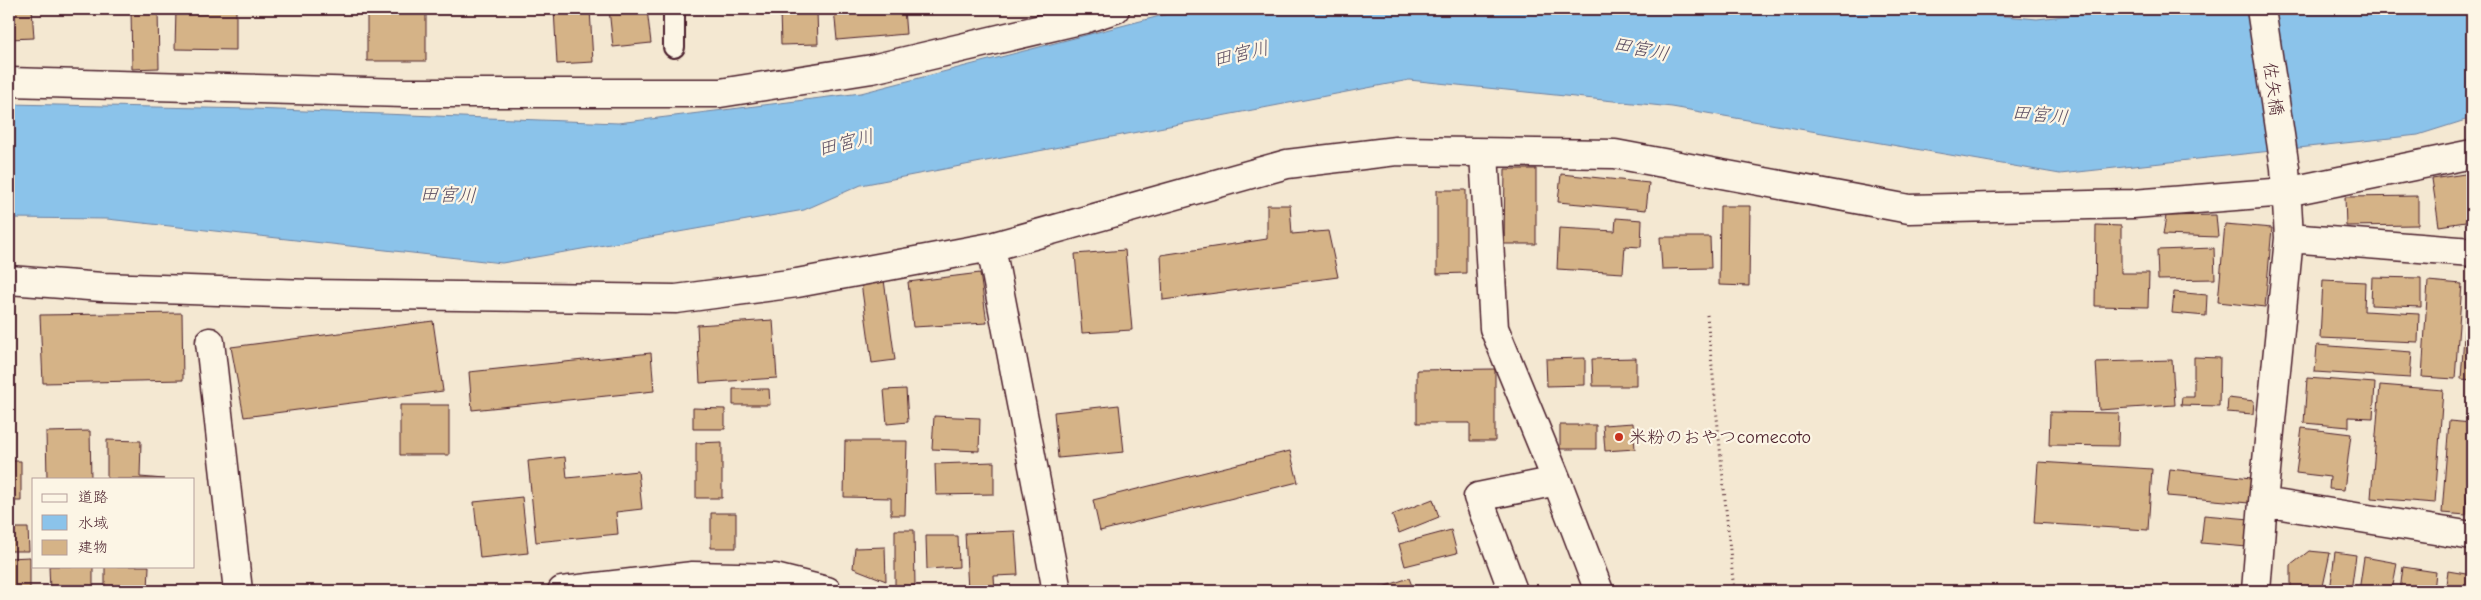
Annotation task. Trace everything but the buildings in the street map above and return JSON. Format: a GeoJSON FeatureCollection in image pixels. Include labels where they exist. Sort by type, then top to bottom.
{"type":"FeatureCollection","features":[{"type":"Feature","properties":{"kind":"street"},"geometry":{"type":"LineString","coordinates":[[9,82],[405,93],[720,93],[872,69],[1083,14],[1115,9]]}},
{"type":"Feature","properties":{"kind":"street","name":"佐矢橋"},"geometry":{"type":"LineString","coordinates":[[2256,591],[2289,238],[2286,180],[2261,9]]}},
{"type":"Feature","properties":{"kind":"street"},"geometry":{"type":"LineString","coordinates":[[9,280],[102,287],[310,294],[676,299],[797,283],[991,247],[1286,164],[1396,151],[1615,154],[1908,209],[2133,204],[2472,154]]}},
{"type":"Feature","properties":{"kind":"street"},"geometry":{"type":"LineString","coordinates":[[1484,153],[1494,328],[1557,481],[1599,591]]}},
{"type":"Feature","properties":{"kind":"street"},"geometry":{"type":"LineString","coordinates":[[2289,238],[2472,252]]}},
{"type":"Feature","properties":{"kind":"street"},"geometry":{"type":"LineString","coordinates":[[991,247],[1057,591]]}},
{"type":"Feature","properties":{"kind":"street"},"geometry":{"type":"LineString","coordinates":[[210,342],[238,591]]}},
{"type":"Feature","properties":{"kind":"street"},"geometry":{"type":"LineString","coordinates":[[1513,591],[1478,497],[1557,481]]}},
{"type":"Feature","properties":{"kind":"street"},"geometry":{"type":"LineString","coordinates":[[2263,502],[2472,536]]}},
{"type":"Feature","properties":{"kind":"street"},"geometry":{"type":"LineString","coordinates":[[562,591],[693,576],[775,578],[827,591]]}},
{"type":"Feature","properties":{"kind":"lane"},"geometry":{"type":"LineString","coordinates":[[674,9],[674,47]]}},
{"type":"Feature","properties":{"kind":"path"},"geometry":{"type":"LineString","coordinates":[[1707,315],[1734,591]]}},
{"type":"Feature","properties":{"kind":"water","name":"田宮川"},"geometry":{"type":"Polygon","coordinates":[[[1187,9],[1927,9],[2037,19],[2125,9],[2472,9],[2472,118],[2418,135],[2060,174],[1672,107],[1409,80],[861,185],[804,210],[502,263],[107,219],[9,218],[9,104],[252,109],[618,123],[861,93],[1187,9]]]}},
{"type":"Feature","properties":{"kind":"place","name":"米粉のおやつcomecoto"},"geometry":{"type":"Point","coordinates":[1619,437]}}]}
